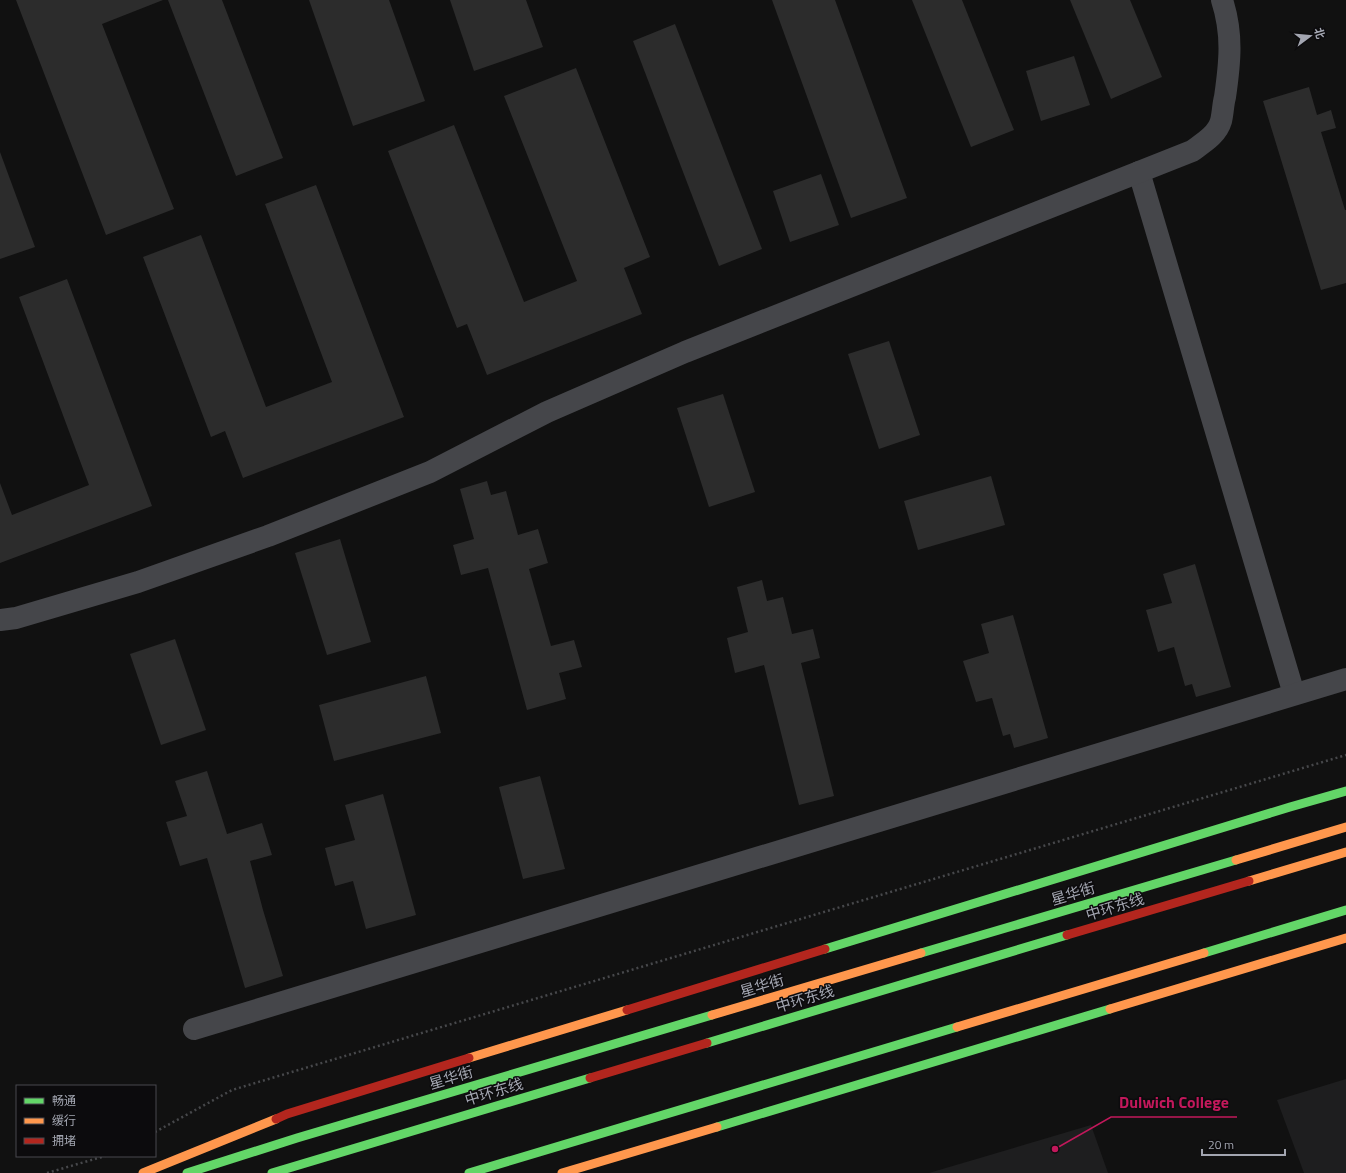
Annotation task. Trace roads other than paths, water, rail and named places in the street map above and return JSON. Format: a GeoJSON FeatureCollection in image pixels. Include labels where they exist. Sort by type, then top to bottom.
{"type":"FeatureCollection","features":[{"type":"Feature","properties":{"kind":"main road"},"geometry":{"type":"LineString","coordinates":[[144,1173],[287,1114],[1346,791]]}},
{"type":"Feature","properties":{"kind":"main road","name":"星华街"},"geometry":{"type":"LineString","coordinates":[[187,1173],[320,1131],[1346,827]]}},
{"type":"Feature","properties":{"kind":"main road","name":"中环东线"},"geometry":{"type":"LineString","coordinates":[[272,1173],[1346,852]]}},
{"type":"Feature","properties":{"kind":"main road"},"geometry":{"type":"LineString","coordinates":[[469,1173],[1346,910]]}},
{"type":"Feature","properties":{"kind":"main road"},"geometry":{"type":"LineString","coordinates":[[562,1173],[1346,938]]}},
{"type":"Feature","properties":{"kind":"street"},"geometry":{"type":"LineString","coordinates":[[0,620],[16,618],[138,582],[276,533],[430,472],[547,412],[685,352],[1192,151],[1209,139],[1221,122],[1230,47],[1228,17],[1222,0]]}},
{"type":"Feature","properties":{"kind":"street"},"geometry":{"type":"LineString","coordinates":[[1139,172],[1294,694]]}},
{"type":"Feature","properties":{"kind":"street"},"geometry":{"type":"LineString","coordinates":[[194,1029],[1346,679]]}},
{"type":"Feature","properties":{"kind":"place","name":"Dulwich College"},"geometry":{"type":"Point","coordinates":[1055,1149]}}]}
